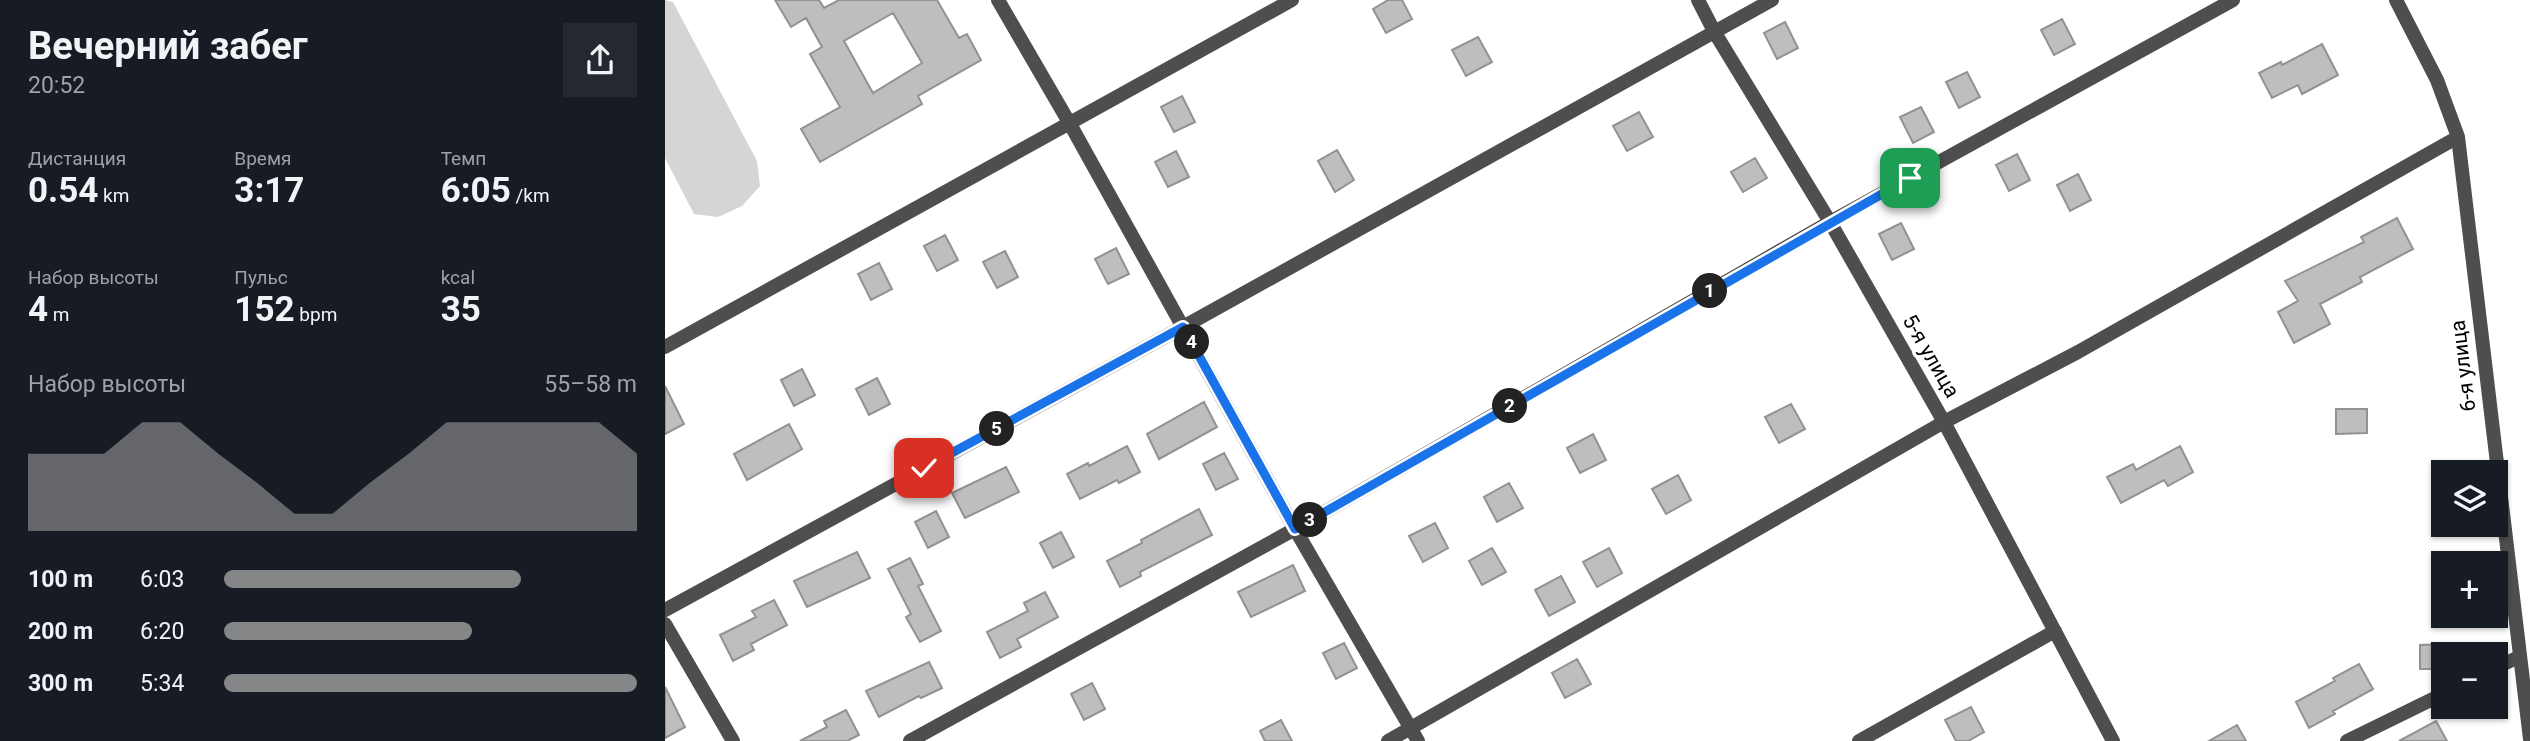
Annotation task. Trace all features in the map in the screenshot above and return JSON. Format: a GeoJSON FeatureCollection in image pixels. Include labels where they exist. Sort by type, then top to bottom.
{"type":"FeatureCollection","features":[{"type":"Feature","properties":{"kind":"street"},"geometry":{"type":"LineString","coordinates":[[998,0],[1414,735]]}},
{"type":"Feature","properties":{"kind":"street"},"geometry":{"type":"LineString","coordinates":[[665,347],[1292,0]]}},
{"type":"Feature","properties":{"kind":"street","name":"5-я улица"},"geometry":{"type":"LineString","coordinates":[[1698,0],[1715,33],[1830,222],[1944,422],[2113,741]]}},
{"type":"Feature","properties":{"kind":"street"},"geometry":{"type":"LineString","coordinates":[[665,610],[1183,327],[1772,0]]}},
{"type":"Feature","properties":{"kind":"street"},"geometry":{"type":"LineString","coordinates":[[910,741],[1295,529],[1830,222],[2233,0]]}},
{"type":"Feature","properties":{"kind":"street","name":"6-я улица"},"geometry":{"type":"LineString","coordinates":[[2396,0],[2437,80],[2458,138],[2530,739]]}},
{"type":"Feature","properties":{"kind":"street"},"geometry":{"type":"LineString","coordinates":[[1388,741],[1414,735],[1944,422],[2078,352],[2458,138]]}},
{"type":"Feature","properties":{"kind":"street"},"geometry":{"type":"LineString","coordinates":[[665,624],[733,741]]}},
{"type":"Feature","properties":{"kind":"street"},"geometry":{"type":"LineString","coordinates":[[1859,741],[2055,631]]}},
{"type":"Feature","properties":{"kind":"street"},"geometry":{"type":"LineString","coordinates":[[2508,662],[2519,657]]}},
{"type":"Feature","properties":{"kind":"street"},"geometry":{"type":"LineString","coordinates":[[2347,741],[2431,700]]}},
{"type":"Feature","properties":{"kind":"shaded area"},"geometry":{"type":"Polygon","coordinates":[[[665,0],[673,2],[757,161],[760,186],[742,206],[718,217],[694,214],[665,158],[665,0]]]}},
{"type":"Feature","properties":{"kind":"building"},"geometry":{"type":"Polygon","coordinates":[[[775,0],[819,0],[824,8],[839,0],[937,0],[959,38],[967,34],[981,60],[918,96],[922,104],[820,162],[801,129],[840,107],[810,54],[822,47],[806,18],[791,27],[775,0]],[[893,13],[844,41],[873,93],[922,63],[893,13]]]}},
{"type":"Feature","properties":{"kind":"building"},"geometry":{"type":"Polygon","coordinates":[[[1388,0],[1402,0],[1412,19],[1386,33],[1373,9],[1388,0]]]}},
{"type":"Feature","properties":{"kind":"building"},"geometry":{"type":"Polygon","coordinates":[[[2062,19],[2075,44],[2054,55],[2041,30],[2062,19]]]}},
{"type":"Feature","properties":{"kind":"building"},"geometry":{"type":"Polygon","coordinates":[[[1785,22],[1798,48],[1777,59],[1764,33],[1785,22]]]}},
{"type":"Feature","properties":{"kind":"building"},"geometry":{"type":"Polygon","coordinates":[[[1478,37],[1492,62],[1466,76],[1452,50],[1478,37]]]}},
{"type":"Feature","properties":{"kind":"building"},"geometry":{"type":"Polygon","coordinates":[[[2322,44],[2338,75],[2302,94],[2298,85],[2272,98],[2259,73],[2281,62],[2282,65],[2322,44]]]}},
{"type":"Feature","properties":{"kind":"building"},"geometry":{"type":"Polygon","coordinates":[[[1967,72],[1980,97],[1959,108],[1946,82],[1967,72]]]}},
{"type":"Feature","properties":{"kind":"building"},"geometry":{"type":"Polygon","coordinates":[[[1182,96],[1195,122],[1174,132],[1161,107],[1182,96]]]}},
{"type":"Feature","properties":{"kind":"building"},"geometry":{"type":"Polygon","coordinates":[[[1921,107],[1934,132],[1913,143],[1900,117],[1921,107]]]}},
{"type":"Feature","properties":{"kind":"building"},"geometry":{"type":"Polygon","coordinates":[[[1639,112],[1653,137],[1627,151],[1613,126],[1639,112]]]}},
{"type":"Feature","properties":{"kind":"building"},"geometry":{"type":"Polygon","coordinates":[[[1337,150],[1354,180],[1335,192],[1318,161],[1337,150]]]}},
{"type":"Feature","properties":{"kind":"building"},"geometry":{"type":"Polygon","coordinates":[[[1176,151],[1189,177],[1168,187],[1155,162],[1176,151]]]}},
{"type":"Feature","properties":{"kind":"building"},"geometry":{"type":"Polygon","coordinates":[[[2017,154],[2030,180],[2009,191],[1996,165],[2017,154]]]}},
{"type":"Feature","properties":{"kind":"building"},"geometry":{"type":"Polygon","coordinates":[[[1755,158],[1767,178],[1743,192],[1731,172],[1755,158]]]}},
{"type":"Feature","properties":{"kind":"building"},"geometry":{"type":"Polygon","coordinates":[[[2078,174],[2091,200],[2070,211],[2057,185],[2078,174]]]}},
{"type":"Feature","properties":{"kind":"building"},"geometry":{"type":"Polygon","coordinates":[[[2397,218],[2413,249],[2360,277],[2362,282],[2320,304],[2330,324],[2294,343],[2278,312],[2298,301],[2285,281],[2364,242],[2361,237],[2397,218]]]}},
{"type":"Feature","properties":{"kind":"building"},"geometry":{"type":"Polygon","coordinates":[[[1901,223],[1914,249],[1892,260],[1879,234],[1901,223]]]}},
{"type":"Feature","properties":{"kind":"building"},"geometry":{"type":"Polygon","coordinates":[[[945,235],[958,260],[937,271],[924,246],[945,235]]]}},
{"type":"Feature","properties":{"kind":"building"},"geometry":{"type":"Polygon","coordinates":[[[1116,248],[1129,274],[1108,284],[1095,259],[1116,248]]]}},
{"type":"Feature","properties":{"kind":"building"},"geometry":{"type":"Polygon","coordinates":[[[1005,251],[1018,277],[997,288],[983,262],[1005,251]]]}},
{"type":"Feature","properties":{"kind":"building"},"geometry":{"type":"Polygon","coordinates":[[[879,263],[892,289],[871,300],[858,274],[879,263]]]}},
{"type":"Feature","properties":{"kind":"building"},"geometry":{"type":"Polygon","coordinates":[[[802,369],[815,395],[794,406],[781,380],[802,369]]]}},
{"type":"Feature","properties":{"kind":"building"},"geometry":{"type":"Polygon","coordinates":[[[877,378],[890,404],[869,415],[856,389],[877,378]]]}},
{"type":"Feature","properties":{"kind":"building"},"geometry":{"type":"Polygon","coordinates":[[[665,386],[684,424],[665,434],[665,386]]]}},
{"type":"Feature","properties":{"kind":"building"},"geometry":{"type":"Polygon","coordinates":[[[1204,402],[1217,427],[1159,459],[1147,434],[1204,402]]]}},
{"type":"Feature","properties":{"kind":"building"},"geometry":{"type":"Polygon","coordinates":[[[1791,404],[1805,429],[1779,443],[1765,417],[1791,404]]]}},
{"type":"Feature","properties":{"kind":"building"},"geometry":{"type":"Polygon","coordinates":[[[2336,409],[2367,409],[2367,433],[2336,434],[2336,409]]]}},
{"type":"Feature","properties":{"kind":"building"},"geometry":{"type":"Polygon","coordinates":[[[789,424],[802,449],[747,480],[734,454],[789,424]]]}},
{"type":"Feature","properties":{"kind":"building"},"geometry":{"type":"Polygon","coordinates":[[[1593,434],[1606,460],[1580,473],[1567,448],[1593,434]]]}},
{"type":"Feature","properties":{"kind":"building"},"geometry":{"type":"Polygon","coordinates":[[[1127,446],[1140,472],[1119,483],[1117,480],[1080,499],[1067,474],[1127,446]]]}},
{"type":"Feature","properties":{"kind":"building"},"geometry":{"type":"Polygon","coordinates":[[[2180,446],[2193,472],[2168,486],[2164,480],[2121,503],[2107,477],[2133,464],[2136,470],[2180,446]]]}},
{"type":"Feature","properties":{"kind":"building"},"geometry":{"type":"Polygon","coordinates":[[[1224,453],[1238,479],[1216,490],[1203,464],[1224,453]]]}},
{"type":"Feature","properties":{"kind":"building"},"geometry":{"type":"Polygon","coordinates":[[[1006,467],[1019,492],[965,518],[952,493],[1006,467]]]}},
{"type":"Feature","properties":{"kind":"building"},"geometry":{"type":"Polygon","coordinates":[[[1678,475],[1691,500],[1666,514],[1652,489],[1678,475]]]}},
{"type":"Feature","properties":{"kind":"building"},"geometry":{"type":"Polygon","coordinates":[[[1509,483],[1523,508],[1497,522],[1484,497],[1509,483]]]}},
{"type":"Feature","properties":{"kind":"building"},"geometry":{"type":"Polygon","coordinates":[[[1199,509],[1212,535],[1140,572],[1141,576],[1120,587],[1107,561],[1199,509]]]}},
{"type":"Feature","properties":{"kind":"building"},"geometry":{"type":"Polygon","coordinates":[[[936,511],[949,537],[928,548],[915,522],[936,511]]]}},
{"type":"Feature","properties":{"kind":"building"},"geometry":{"type":"Polygon","coordinates":[[[1435,523],[1448,548],[1423,562],[1409,536],[1435,523]]]}},
{"type":"Feature","properties":{"kind":"building"},"geometry":{"type":"Polygon","coordinates":[[[1061,532],[1074,557],[1053,568],[1040,543],[1061,532]]]}},
{"type":"Feature","properties":{"kind":"building"},"geometry":{"type":"Polygon","coordinates":[[[1492,548],[1506,572],[1482,585],[1469,561],[1492,548]]]}},
{"type":"Feature","properties":{"kind":"building"},"geometry":{"type":"Polygon","coordinates":[[[1609,548],[1622,573],[1597,587],[1583,562],[1609,548]]]}},
{"type":"Feature","properties":{"kind":"building"},"geometry":{"type":"Polygon","coordinates":[[[857,552],[870,578],[807,607],[794,581],[857,552]]]}},
{"type":"Feature","properties":{"kind":"building"},"geometry":{"type":"Polygon","coordinates":[[[910,558],[923,584],[918,586],[941,631],[920,642],[906,617],[911,614],[888,569],[910,558]]]}},
{"type":"Feature","properties":{"kind":"building"},"geometry":{"type":"Polygon","coordinates":[[[1293,565],[1305,591],[1251,617],[1238,592],[1293,565]]]}},
{"type":"Feature","properties":{"kind":"building"},"geometry":{"type":"Polygon","coordinates":[[[1561,576],[1575,602],[1549,616],[1535,590],[1561,576]]]}},
{"type":"Feature","properties":{"kind":"building"},"geometry":{"type":"Polygon","coordinates":[[[1045,592],[1058,617],[1017,639],[1021,647],[1000,658],[987,632],[1028,611],[1024,603],[1045,592]]]}},
{"type":"Feature","properties":{"kind":"building"},"geometry":{"type":"Polygon","coordinates":[[[774,600],[787,625],[751,644],[754,650],[733,661],[720,635],[756,617],[752,611],[774,600]]]}},
{"type":"Feature","properties":{"kind":"building"},"geometry":{"type":"Polygon","coordinates":[[[1344,643],[1357,668],[1336,679],[1323,653],[1344,643]]]}},
{"type":"Feature","properties":{"kind":"building"},"geometry":{"type":"Polygon","coordinates":[[[2420,645],[2431,645],[2431,669],[2420,669],[2420,645]]]}},
{"type":"Feature","properties":{"kind":"building"},"geometry":{"type":"Polygon","coordinates":[[[1577,659],[1591,684],[1565,698],[1552,673],[1577,659]]]}},
{"type":"Feature","properties":{"kind":"building"},"geometry":{"type":"Polygon","coordinates":[[[929,662],[942,688],[921,698],[919,696],[879,717],[866,691],[929,662]]]}},
{"type":"Feature","properties":{"kind":"building"},"geometry":{"type":"Polygon","coordinates":[[[2359,664],[2373,689],[2309,728],[2296,702],[2335,681],[2333,678],[2359,664]]]}},
{"type":"Feature","properties":{"kind":"building"},"geometry":{"type":"Polygon","coordinates":[[[1092,683],[1105,709],[1084,720],[1071,694],[1092,683]]]}},
{"type":"Feature","properties":{"kind":"building"},"geometry":{"type":"Polygon","coordinates":[[[665,687],[685,727],[665,738],[665,687]]]}},
{"type":"Feature","properties":{"kind":"building"},"geometry":{"type":"Polygon","coordinates":[[[1971,707],[1984,732],[1968,741],[1956,741],[1945,720],[1971,707]]]}},
{"type":"Feature","properties":{"kind":"building"},"geometry":{"type":"Polygon","coordinates":[[[846,710],[859,735],[847,741],[800,741],[827,727],[824,721],[846,710]]]}},
{"type":"Feature","properties":{"kind":"building"},"geometry":{"type":"Polygon","coordinates":[[[1281,720],[1292,741],[1265,741],[1260,731],[1281,720]]]}},
{"type":"Feature","properties":{"kind":"building"},"geometry":{"type":"Polygon","coordinates":[[[2436,721],[2447,741],[2399,741],[2436,721]]]}},
{"type":"Feature","properties":{"kind":"building"},"geometry":{"type":"Polygon","coordinates":[[[2237,725],[2246,741],[2209,741],[2237,725]]]}},
{"type":"Feature","properties":{"kind":"route"},"geometry":{"type":"LineString","coordinates":[[924,468],[1183,327],[1295,529],[1910,178]]}}]}
